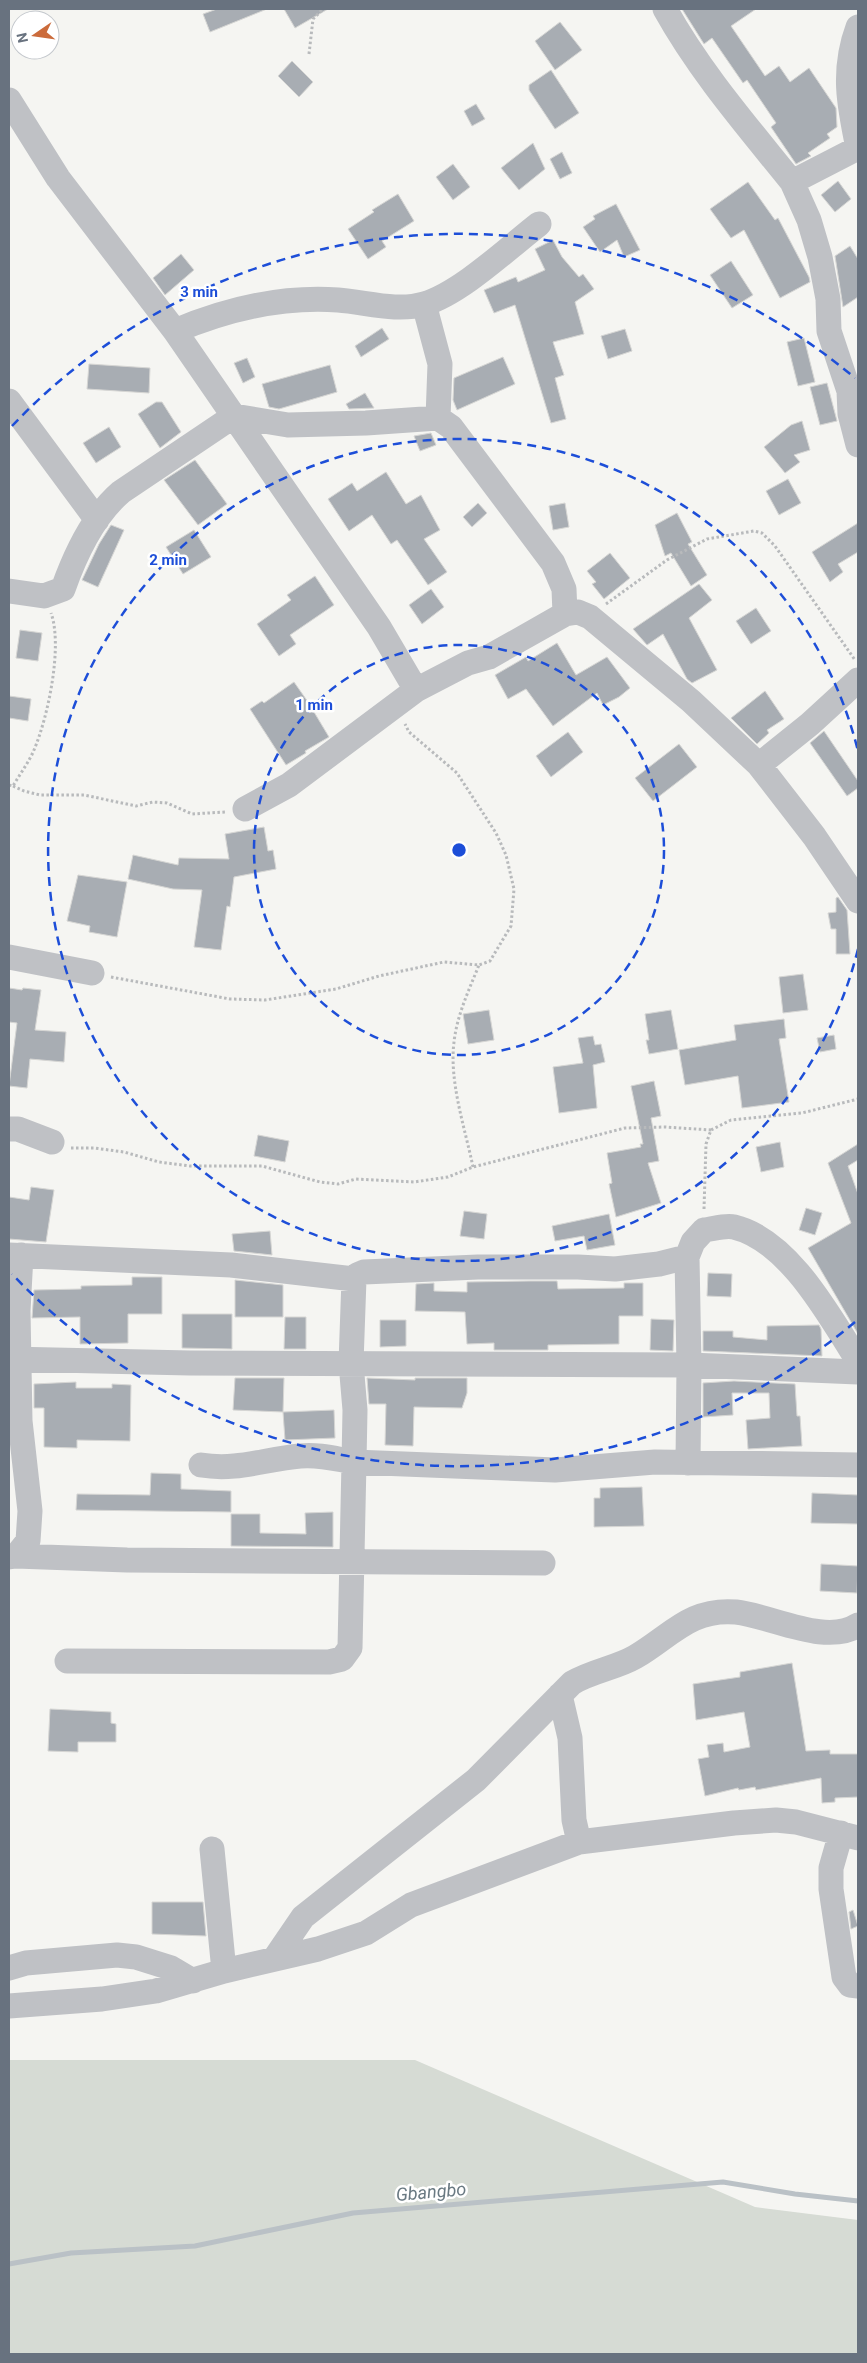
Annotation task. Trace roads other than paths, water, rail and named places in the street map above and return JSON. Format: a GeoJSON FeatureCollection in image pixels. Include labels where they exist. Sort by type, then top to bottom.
{"type":"FeatureCollection","features":[{"type":"Feature","properties":{"kind":"street"},"geometry":{"type":"LineString","coordinates":[[665,9],[684,44],[792,182],[810,220],[820,257],[828,299],[829,331],[849,391],[850,414],[858,445]]}},
{"type":"Feature","properties":{"kind":"street"},"geometry":{"type":"LineString","coordinates":[[792,182],[858,148],[852,118],[847,71],[851,44],[858,28]]}},
{"type":"Feature","properties":{"kind":"street"},"geometry":{"type":"LineString","coordinates":[[9,100],[58,178],[176,332],[379,627],[407,698]]}},
{"type":"Feature","properties":{"kind":"street"},"geometry":{"type":"LineString","coordinates":[[176,332],[228,312],[282,300],[336,300],[406,307],[424,304],[448,295],[539,224]]}},
{"type":"Feature","properties":{"kind":"street"},"geometry":{"type":"LineString","coordinates":[[424,304],[440,364],[438,418]]}},
{"type":"Feature","properties":{"kind":"street"},"geometry":{"type":"LineString","coordinates":[[9,401],[97,520]]}},
{"type":"Feature","properties":{"kind":"street"},"geometry":{"type":"LineString","coordinates":[[9,591],[44,596],[64,589],[79,552],[107,504],[121,492],[234,416],[288,425],[366,423],[438,418],[451,428],[553,563],[564,589],[565,614]]}},
{"type":"Feature","properties":{"kind":"street"},"geometry":{"type":"LineString","coordinates":[[244,809],[289,785],[407,698],[468,663],[489,657],[565,614],[578,612],[590,617],[691,701],[759,765],[814,836],[858,901]]}},
{"type":"Feature","properties":{"kind":"street"},"geometry":{"type":"LineString","coordinates":[[759,765],[810,724],[858,680]]}},
{"type":"Feature","properties":{"kind":"street"},"geometry":{"type":"LineString","coordinates":[[9,957],[92,973]]}},
{"type":"Feature","properties":{"kind":"street"},"geometry":{"type":"LineString","coordinates":[[9,1129],[18,1129],[52,1142]]}},
{"type":"Feature","properties":{"kind":"street"},"geometry":{"type":"LineString","coordinates":[[688,1463],[688,1258],[693,1242],[704,1230],[732,1227],[752,1233],[784,1257],[821,1304],[858,1361]]}},
{"type":"Feature","properties":{"kind":"street"},"geometry":{"type":"LineString","coordinates":[[12,1556],[28,1541],[30,1511],[14,1360],[18,1311],[15,1255],[231,1265],[354,1279]]}},
{"type":"Feature","properties":{"kind":"street"},"geometry":{"type":"LineString","coordinates":[[67,1661],[329,1662],[342,1659],[350,1648],[355,1410],[351,1364],[354,1279],[357,1275],[364,1272],[478,1267],[615,1269],[659,1264],[688,1258]]}},
{"type":"Feature","properties":{"kind":"street"},"geometry":{"type":"LineString","coordinates":[[14,1360],[351,1364],[689,1365],[858,1372]]}},
{"type":"Feature","properties":{"kind":"street"},"geometry":{"type":"LineString","coordinates":[[201,1465],[221,1468],[237,1467],[300,1456],[321,1456],[354,1462],[555,1470],[655,1462],[858,1465]]}},
{"type":"Feature","properties":{"kind":"street"},"geometry":{"type":"LineString","coordinates":[[12,1556],[127,1560],[543,1564]]}},
{"type":"Feature","properties":{"kind":"street"},"geometry":{"type":"LineString","coordinates":[[275,1958],[303,1917],[476,1780],[572,1683],[584,1676],[634,1658],[686,1621],[715,1612],[738,1612],[824,1632],[841,1632],[858,1625]]}},
{"type":"Feature","properties":{"kind":"street"},"geometry":{"type":"LineString","coordinates":[[560,1695],[570,1738],[574,1820],[580,1842]]}},
{"type":"Feature","properties":{"kind":"street"},"geometry":{"type":"LineString","coordinates":[[9,2006],[102,1999],[156,1991],[224,1971],[318,1949],[366,1933],[410,1905],[580,1842],[734,1823],[776,1820],[796,1822],[849,1835],[831,1868],[831,1889],[844,1977],[850,1985],[858,1986]]}},
{"type":"Feature","properties":{"kind":"street"},"geometry":{"type":"LineString","coordinates":[[212,1849],[224,1971]]}},
{"type":"Feature","properties":{"kind":"street"},"geometry":{"type":"LineString","coordinates":[[9,1968],[26,1963],[117,1955],[136,1957],[171,1968],[193,1980]]}},
{"type":"Feature","properties":{"kind":"waterway","name":"Gbangbo"},"geometry":{"type":"LineString","coordinates":[[9,2264],[71,2253],[195,2246],[353,2213],[723,2182],[795,2194],[858,2201]]}}]}
